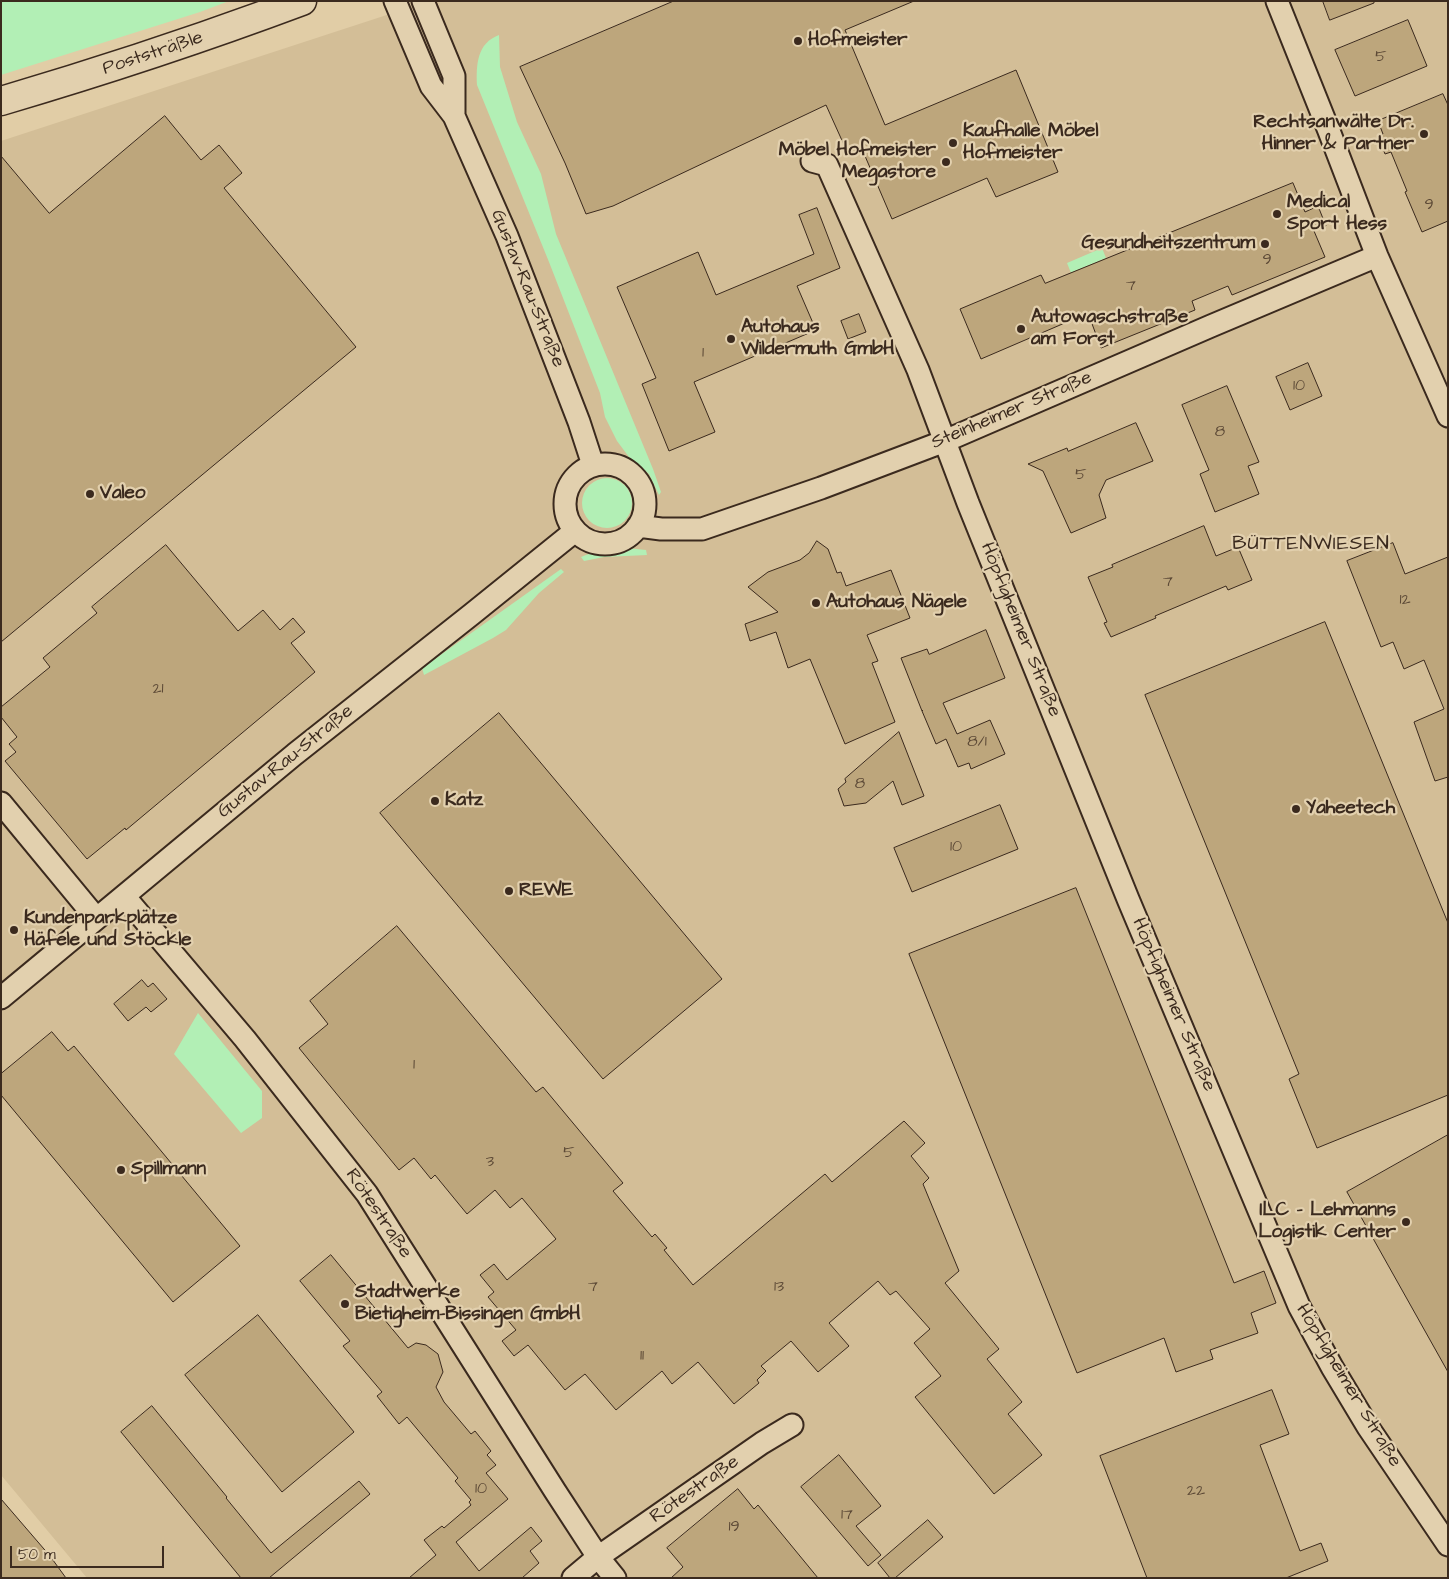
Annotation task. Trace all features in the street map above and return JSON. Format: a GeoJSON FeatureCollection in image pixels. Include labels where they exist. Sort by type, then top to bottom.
{"type":"FeatureCollection","features":[{"type":"Feature","properties":{"kind":"main road","name":"Poststräßle"},"geometry":{"type":"LineString","coordinates":[[1,101],[101,71],[302,1]]}},
{"type":"Feature","properties":{"kind":"street","name":"Gustav-Rau-Straße"},"geometry":{"type":"LineString","coordinates":[[395,1],[431,86],[454,116],[507,236],[579,422],[593,465]]}},
{"type":"Feature","properties":{"kind":"street","name":"Gustav-Rau-Straße"},"geometry":{"type":"LineString","coordinates":[[423,1],[454,76],[454,116]]}},
{"type":"Feature","properties":{"kind":"street"},"geometry":{"type":"LineString","coordinates":[[1277,1],[1377,256],[1448,416]]}},
{"type":"Feature","properties":{"kind":"street","name":"Höpfigheimer Straße"},"geometry":{"type":"LineString","coordinates":[[812,161],[827,166],[918,370],[968,503],[1128,899],[1299,1306],[1332,1367],[1368,1427],[1447,1544]]}},
{"type":"Feature","properties":{"kind":"street","name":"Steinheimer Straße"},"geometry":{"type":"LineString","coordinates":[[638,526],[661,529],[702,529],[821,488],[945,441],[1377,256]]}},
{"type":"Feature","properties":{"kind":"street"},"geometry":{"type":"LineString","coordinates":[[607,463],[621,467],[633,474],[641,486],[645,499],[644,513],[638,526],[630,535],[620,541],[608,544],[596,543],[584,538],[575,531],[567,519],[564,506],[566,492],[572,480],[581,470],[593,465],[607,463]]}},
{"type":"Feature","properties":{"kind":"street","name":"Gustav-Rau-Straße"},"geometry":{"type":"LineString","coordinates":[[1,998],[295,754],[575,531]]}},
{"type":"Feature","properties":{"kind":"street"},"geometry":{"type":"LineString","coordinates":[[1,803],[96,918]]}},
{"type":"Feature","properties":{"kind":"street","name":"Rötestraße"},"geometry":{"type":"LineString","coordinates":[[124,896],[245,1039],[367,1194],[555,1491],[598,1557],[615,1578]]}},
{"type":"Feature","properties":{"kind":"street","name":"Rötestraße"},"geometry":{"type":"LineString","coordinates":[[573,1578],[598,1557],[762,1443],[792,1425]]}},
{"type":"Feature","properties":{"kind":"shaded area"},"geometry":{"type":"Polygon","coordinates":[[[397,1],[1448,1],[1448,1578],[87,1578],[1,1475],[1,141],[402,10],[397,1]]]}},
{"type":"Feature","properties":{"kind":"green space"},"geometry":{"type":"Polygon","coordinates":[[[1,1],[229,1],[200,12],[1,75],[1,1]]]}},
{"type":"Feature","properties":{"kind":"green space"},"geometry":{"type":"Polygon","coordinates":[[[499,35],[500,67],[517,122],[541,174],[556,234],[653,469],[661,492],[659,495],[649,474],[629,457],[617,441],[605,417],[600,393],[477,85],[478,62],[482,49],[486,43],[499,35]]]}},
{"type":"Feature","properties":{"kind":"green space"},"geometry":{"type":"Polygon","coordinates":[[[1102,248],[1106,258],[1071,273],[1067,263],[1102,248]]]}},
{"type":"Feature","properties":{"kind":"green space"},"geometry":{"type":"Polygon","coordinates":[[[607,478],[616,480],[627,489],[632,503],[630,512],[621,523],[607,528],[598,526],[587,517],[582,503],[584,494],[593,483],[607,478]]]}},
{"type":"Feature","properties":{"kind":"green space"},"geometry":{"type":"Polygon","coordinates":[[[627,548],[646,550],[647,555],[604,557],[584,561],[581,557],[592,553],[627,548]]]}},
{"type":"Feature","properties":{"kind":"green space"},"geometry":{"type":"Polygon","coordinates":[[[561,569],[564,572],[539,593],[506,630],[424,675],[422,668],[561,569]]]}},
{"type":"Feature","properties":{"kind":"green space"},"geometry":{"type":"Polygon","coordinates":[[[198,1013],[262,1091],[262,1118],[241,1133],[174,1054],[198,1013]]]}},
{"type":"Feature","properties":{"kind":"building"},"geometry":{"type":"Polygon","coordinates":[[[674,1],[914,1],[845,30],[885,125],[1016,70],[1058,172],[996,197],[987,178],[892,219],[862,149],[849,156],[826,105],[613,206],[586,214],[565,163],[520,67],[674,1]]]}},
{"type":"Feature","properties":{"kind":"building"},"geometry":{"type":"Polygon","coordinates":[[[1323,1],[1374,1],[1374,3],[1330,20],[1323,1]]]}},
{"type":"Feature","properties":{"kind":"building"},"geometry":{"type":"Polygon","coordinates":[[[1408,20],[1427,66],[1355,96],[1335,50],[1408,20]]]}},
{"type":"Feature","properties":{"kind":"building"},"geometry":{"type":"Polygon","coordinates":[[[1443,94],[1448,105],[1448,221],[1422,232],[1391,152],[1385,154],[1378,136],[1383,134],[1378,121],[1443,94]]]}},
{"type":"Feature","properties":{"kind":"building","name":"Valeo"},"geometry":{"type":"Polygon","coordinates":[[[165,116],[201,160],[219,145],[242,173],[224,188],[356,347],[1,642],[1,156],[49,213],[165,116]]]}},
{"type":"Feature","properties":{"kind":"building"},"geometry":{"type":"Polygon","coordinates":[[[1293,183],[1305,212],[1318,206],[1326,226],[1314,231],[1325,257],[1232,295],[1228,286],[1192,301],[1195,310],[1101,348],[1088,313],[981,359],[960,309],[1041,275],[1045,283],[1293,183]]]}},
{"type":"Feature","properties":{"kind":"building"},"geometry":{"type":"Polygon","coordinates":[[[817,208],[840,268],[797,286],[816,330],[694,382],[715,432],[669,451],[642,384],[656,378],[617,287],[698,252],[716,295],[814,254],[799,215],[817,208]]]}},
{"type":"Feature","properties":{"kind":"building"},"geometry":{"type":"Polygon","coordinates":[[[859,314],[866,332],[848,339],[841,321],[859,314]]]}},
{"type":"Feature","properties":{"kind":"building"},"geometry":{"type":"Polygon","coordinates":[[[1308,363],[1322,396],[1290,410],[1276,377],[1308,363]]]}},
{"type":"Feature","properties":{"kind":"building"},"geometry":{"type":"Polygon","coordinates":[[[1227,386],[1259,462],[1248,466],[1259,494],[1215,512],[1200,474],[1209,470],[1182,405],[1227,386]]]}},
{"type":"Feature","properties":{"kind":"building"},"geometry":{"type":"Polygon","coordinates":[[[1136,423],[1153,461],[1106,480],[1099,495],[1106,518],[1071,533],[1043,471],[1028,464],[1067,448],[1068,451],[1136,423]]]}},
{"type":"Feature","properties":{"kind":"building"},"geometry":{"type":"Polygon","coordinates":[[[1204,526],[1216,556],[1238,547],[1252,580],[1228,590],[1226,586],[1111,637],[1104,623],[1107,622],[1088,577],[1204,526]]]}},
{"type":"Feature","properties":{"kind":"building"},"geometry":{"type":"Polygon","coordinates":[[[817,541],[828,549],[837,573],[841,572],[846,586],[891,570],[910,618],[867,635],[878,661],[872,663],[895,722],[845,744],[810,659],[788,668],[776,632],[750,641],[745,624],[778,612],[748,587],[768,572],[800,560],[809,553],[817,541]]]}},
{"type":"Feature","properties":{"kind":"building"},"geometry":{"type":"Polygon","coordinates":[[[1393,543],[1405,574],[1448,557],[1448,777],[1435,781],[1414,722],[1444,709],[1424,660],[1404,669],[1393,642],[1381,647],[1347,561],[1393,543]]]}},
{"type":"Feature","properties":{"kind":"building"},"geometry":{"type":"Polygon","coordinates":[[[166,545],[238,631],[263,610],[280,630],[293,618],[305,632],[291,643],[315,672],[126,830],[125,828],[87,859],[5,761],[16,752],[9,744],[17,737],[1,717],[1,707],[50,667],[43,658],[97,613],[92,607],[166,545]]]}},
{"type":"Feature","properties":{"kind":"building","name":"Yaheetech"},"geometry":{"type":"Polygon","coordinates":[[[1325,622],[1448,923],[1448,1095],[1317,1148],[1289,1079],[1299,1074],[1145,695],[1325,622]]]}},
{"type":"Feature","properties":{"kind":"building"},"geometry":{"type":"Polygon","coordinates":[[[986,630],[1005,678],[943,703],[957,734],[990,720],[1005,754],[971,769],[969,763],[958,767],[946,739],[936,744],[901,658],[927,649],[929,654],[986,630]]]}},
{"type":"Feature","properties":{"kind":"building"},"geometry":{"type":"Polygon","coordinates":[[[499,713],[722,979],[603,1079],[380,813],[499,713]]]}},
{"type":"Feature","properties":{"kind":"building"},"geometry":{"type":"Polygon","coordinates":[[[899,732],[924,796],[902,805],[893,781],[866,803],[844,806],[838,789],[846,782],[845,779],[899,732]]]}},
{"type":"Feature","properties":{"kind":"building"},"geometry":{"type":"Polygon","coordinates":[[[1000,805],[1018,849],[912,892],[894,848],[1000,805]]]}},
{"type":"Feature","properties":{"kind":"building"},"geometry":{"type":"Polygon","coordinates":[[[1076,888],[1234,1283],[1264,1271],[1276,1303],[1251,1313],[1258,1333],[1210,1350],[1213,1359],[1176,1372],[1164,1338],[1077,1373],[909,954],[1076,888]]]}},
{"type":"Feature","properties":{"kind":"building"},"geometry":{"type":"Polygon","coordinates":[[[397,926],[536,1092],[543,1087],[623,1183],[613,1191],[652,1237],[655,1234],[667,1248],[664,1250],[693,1285],[825,1174],[832,1182],[904,1121],[925,1143],[911,1156],[929,1178],[923,1184],[959,1271],[945,1283],[999,1349],[987,1359],[1022,1402],[1008,1414],[1042,1455],[994,1494],[915,1397],[941,1376],[914,1343],[930,1329],[896,1291],[890,1295],[878,1281],[829,1323],[849,1346],[818,1372],[791,1341],[761,1366],[766,1371],[757,1380],[759,1383],[734,1404],[698,1362],[672,1384],[662,1371],[616,1410],[585,1374],[565,1390],[528,1345],[514,1356],[502,1341],[516,1330],[488,1297],[494,1292],[480,1275],[494,1264],[507,1280],[556,1239],[522,1198],[510,1208],[495,1190],[467,1214],[435,1175],[431,1179],[414,1158],[399,1170],[299,1048],[328,1024],[310,1001],[397,926]]]}},
{"type":"Feature","properties":{"kind":"building"},"geometry":{"type":"Polygon","coordinates":[[[142,980],[148,987],[153,983],[167,999],[151,1012],[146,1007],[128,1021],[114,1004],[142,980]]]}},
{"type":"Feature","properties":{"kind":"building","name":"Spillmann"},"geometry":{"type":"Polygon","coordinates":[[[52,1032],[68,1051],[74,1046],[240,1246],[173,1302],[1,1095],[1,1074],[52,1032]]]}},
{"type":"Feature","properties":{"kind":"building","name":"ILC - Lehmanns Logistik Center"},"geometry":{"type":"Polygon","coordinates":[[[1448,1135],[1448,1372],[1347,1192],[1448,1135]]]}},
{"type":"Feature","properties":{"kind":"building"},"geometry":{"type":"Polygon","coordinates":[[[331,1255],[408,1348],[416,1343],[426,1345],[438,1354],[443,1372],[436,1387],[444,1402],[471,1434],[475,1431],[491,1451],[487,1455],[496,1465],[486,1473],[508,1499],[456,1542],[479,1571],[531,1527],[542,1541],[530,1551],[539,1563],[522,1578],[409,1578],[436,1555],[424,1540],[442,1526],[444,1528],[471,1505],[469,1502],[471,1500],[455,1481],[458,1478],[407,1417],[399,1424],[377,1396],[382,1392],[343,1346],[350,1341],[300,1281],[331,1255]]]}},
{"type":"Feature","properties":{"kind":"building"},"geometry":{"type":"Polygon","coordinates":[[[258,1315],[354,1432],[282,1492],[185,1375],[258,1315]]]}},
{"type":"Feature","properties":{"kind":"building"},"geometry":{"type":"Polygon","coordinates":[[[1272,1390],[1289,1434],[1260,1445],[1300,1551],[1321,1543],[1328,1561],[1286,1578],[1147,1578],[1100,1456],[1272,1390]]]}},
{"type":"Feature","properties":{"kind":"building"},"geometry":{"type":"Polygon","coordinates":[[[152,1406],[271,1553],[359,1481],[370,1494],[269,1578],[241,1578],[121,1432],[152,1406]]]}},
{"type":"Feature","properties":{"kind":"building"},"geometry":{"type":"Polygon","coordinates":[[[839,1455],[881,1506],[856,1526],[881,1555],[868,1566],[801,1487],[839,1455]]]}},
{"type":"Feature","properties":{"kind":"building"},"geometry":{"type":"Polygon","coordinates":[[[738,1489],[754,1509],[758,1505],[818,1578],[671,1578],[683,1567],[667,1548],[738,1489]]]}},
{"type":"Feature","properties":{"kind":"building"},"geometry":{"type":"Polygon","coordinates":[[[1,1499],[50,1556],[66,1578],[1,1578],[1,1499]]]}},
{"type":"Feature","properties":{"kind":"building"},"geometry":{"type":"Polygon","coordinates":[[[928,1520],[943,1537],[895,1578],[890,1578],[878,1563],[928,1520]]]}},
{"type":"Feature","properties":{"kind":"place","name":"Hofmeister"},"geometry":{"type":"Point","coordinates":[798,41]}},
{"type":"Feature","properties":{"kind":"place","name":"Rechtsanwälte Dr. Hinner & Partner"},"geometry":{"type":"Point","coordinates":[1424,134]}},
{"type":"Feature","properties":{"kind":"place","name":"Kaufhalle Möbel Hofmeister"},"geometry":{"type":"Point","coordinates":[953,143]}},
{"type":"Feature","properties":{"kind":"place","name":"Möbel Hofmeister Megastore"},"geometry":{"type":"Point","coordinates":[946,162]}},
{"type":"Feature","properties":{"kind":"place","name":"Medical Sport Hess"},"geometry":{"type":"Point","coordinates":[1277,214]}},
{"type":"Feature","properties":{"kind":"place","name":"Gesundheitszentrum"},"geometry":{"type":"Point","coordinates":[1265,244]}},
{"type":"Feature","properties":{"kind":"place","name":"Autowaschstraße am Forst"},"geometry":{"type":"Point","coordinates":[1021,329]}},
{"type":"Feature","properties":{"kind":"place","name":"Autohaus Wildermuth GmbH"},"geometry":{"type":"Point","coordinates":[731,339]}},
{"type":"Feature","properties":{"kind":"place","name":"Valeo"},"geometry":{"type":"Point","coordinates":[90,494]}},
{"type":"Feature","properties":{"kind":"place","name":"Autohaus Nägele"},"geometry":{"type":"Point","coordinates":[816,603]}},
{"type":"Feature","properties":{"kind":"place","name":"Katz"},"geometry":{"type":"Point","coordinates":[435,801]}},
{"type":"Feature","properties":{"kind":"place","name":"Yaheetech"},"geometry":{"type":"Point","coordinates":[1296,809]}},
{"type":"Feature","properties":{"kind":"place","name":"REWE"},"geometry":{"type":"Point","coordinates":[509,891]}},
{"type":"Feature","properties":{"kind":"place","name":"Kundenparkplätze Häfele und Stöckle"},"geometry":{"type":"Point","coordinates":[14,930]}},
{"type":"Feature","properties":{"kind":"place","name":"Spillmann"},"geometry":{"type":"Point","coordinates":[121,1170]}},
{"type":"Feature","properties":{"kind":"place","name":"ILC - Lehmanns Logistik Center"},"geometry":{"type":"Point","coordinates":[1406,1222]}},
{"type":"Feature","properties":{"kind":"place","name":"Stadtwerke Bietigheim-Bissingen GmbH"},"geometry":{"type":"Point","coordinates":[345,1304]}},
{"type":"Feature","properties":{"kind":"district","name":"BÜTTENWIESEN"},"geometry":{"type":"Point","coordinates":[1311,545]}}]}
